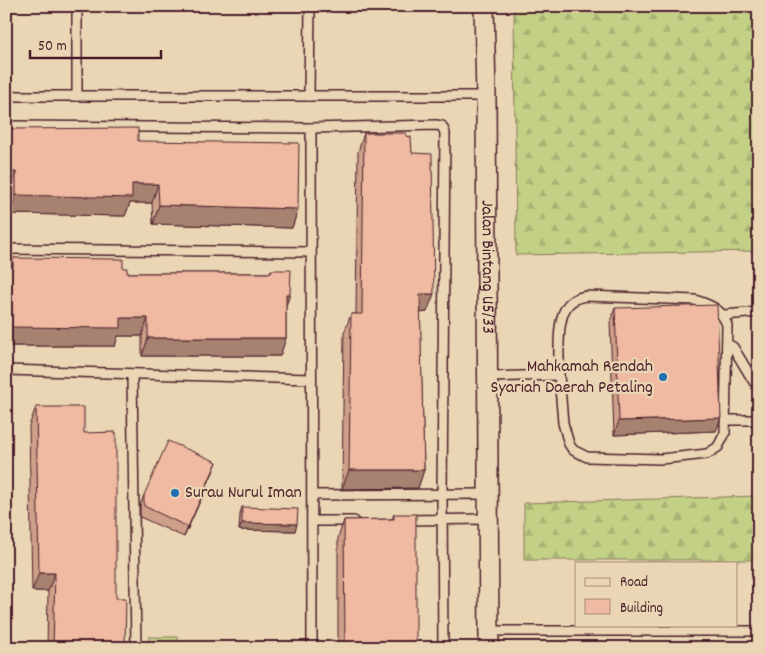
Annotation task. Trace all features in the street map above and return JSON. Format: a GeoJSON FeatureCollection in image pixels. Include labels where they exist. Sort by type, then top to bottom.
{"type":"FeatureCollection","features":[{"type":"Feature","properties":{"kind":"street","name":"Jalan Bintang U5/33"},"geometry":{"type":"LineString","coordinates":[[484,6],[489,640]]}},
{"type":"Feature","properties":{"kind":"lane"},"geometry":{"type":"LineString","coordinates":[[77,6],[77,96]]}},
{"type":"Feature","properties":{"kind":"lane"},"geometry":{"type":"LineString","coordinates":[[309,96],[310,6]]}},
{"type":"Feature","properties":{"kind":"lane"},"geometry":{"type":"LineString","coordinates":[[6,96],[486,96]]}},
{"type":"Feature","properties":{"kind":"lane"},"geometry":{"type":"LineString","coordinates":[[6,126],[311,128],[436,124],[442,126],[445,133],[442,495],[443,648]]}},
{"type":"Feature","properties":{"kind":"lane"},"geometry":{"type":"LineString","coordinates":[[311,128],[312,648]]}},
{"type":"Feature","properties":{"kind":"lane"},"geometry":{"type":"LineString","coordinates":[[6,249],[311,252]]}},
{"type":"Feature","properties":{"kind":"lane"},"geometry":{"type":"LineString","coordinates":[[586,296],[695,300],[712,306],[724,315],[727,325],[726,420],[725,433],[718,448],[707,454],[661,458],[587,456],[573,450],[569,444],[563,423],[559,375],[561,321],[564,310],[574,300],[586,296]]}},
{"type":"Feature","properties":{"kind":"lane"},"geometry":{"type":"LineString","coordinates":[[724,315],[759,312]]}},
{"type":"Feature","properties":{"kind":"lane"},"geometry":{"type":"LineString","coordinates":[[727,344],[732,347],[754,382]]}},
{"type":"Feature","properties":{"kind":"lane"},"geometry":{"type":"LineString","coordinates":[[6,370],[311,379]]}},
{"type":"Feature","properties":{"kind":"lane"},"geometry":{"type":"LineString","coordinates":[[132,375],[136,648]]}},
{"type":"Feature","properties":{"kind":"lane"},"geometry":{"type":"LineString","coordinates":[[488,377],[559,375]]}},
{"type":"Feature","properties":{"kind":"lane"},"geometry":{"type":"LineString","coordinates":[[726,420],[759,420]]}},
{"type":"Feature","properties":{"kind":"lane"},"geometry":{"type":"LineString","coordinates":[[312,495],[488,494]]}},
{"type":"Feature","properties":{"kind":"lane"},"geometry":{"type":"LineString","coordinates":[[395,520],[488,519]]}},
{"type":"Feature","properties":{"kind":"lane"},"geometry":{"type":"LineString","coordinates":[[312,521],[368,521]]}},
{"type":"Feature","properties":{"kind":"lane"},"geometry":{"type":"LineString","coordinates":[[489,640],[759,631]]}},
{"type":"Feature","properties":{"kind":"green space"},"geometry":{"type":"Polygon","coordinates":[[[514,6],[759,6],[759,251],[516,255],[514,6]]]}},
{"type":"Feature","properties":{"kind":"green space"},"geometry":{"type":"Polygon","coordinates":[[[759,496],[759,560],[524,560],[524,503],[759,496]]]}},
{"type":"Feature","properties":{"kind":"green space"},"geometry":{"type":"Polygon","coordinates":[[[149,637],[178,637],[178,648],[149,648],[149,637]]]}},
{"type":"Feature","properties":{"kind":"building"},"geometry":{"type":"Polygon","coordinates":[[[138,128],[138,141],[299,143],[298,209],[159,205],[158,184],[132,184],[132,198],[16,195],[16,172],[6,172],[6,129],[138,128]]]}},
{"type":"Feature","properties":{"kind":"building"},"geometry":{"type":"Polygon","coordinates":[[[364,133],[406,133],[406,136],[411,137],[412,153],[432,154],[434,294],[420,294],[424,470],[349,470],[351,314],[362,314],[364,133]]]}},
{"type":"Feature","properties":{"kind":"building"},"geometry":{"type":"Polygon","coordinates":[[[13,258],[123,259],[123,268],[127,268],[127,273],[271,273],[271,270],[291,270],[290,294],[286,294],[286,338],[148,338],[148,318],[121,318],[121,328],[6,327],[7,267],[13,267],[13,258]]]}},
{"type":"Feature","properties":{"kind":"building","name":"Mahkamah Rendah Syariah Daerah Petaling"},"geometry":{"type":"Polygon","coordinates":[[[717,305],[721,418],[619,421],[615,308],[717,305]]]}},
{"type":"Feature","properties":{"kind":"building"},"geometry":{"type":"Polygon","coordinates":[[[36,407],[84,407],[84,433],[116,432],[116,598],[126,598],[125,648],[53,648],[55,573],[39,573],[36,407]]]}},
{"type":"Feature","properties":{"kind":"building","name":"Surau Nurul Iman"},"geometry":{"type":"Polygon","coordinates":[[[168,441],[217,462],[188,527],[144,506],[144,495],[168,441]]]}},
{"type":"Feature","properties":{"kind":"building"},"geometry":{"type":"Polygon","coordinates":[[[242,507],[298,509],[297,524],[242,523],[242,507]]]}},
{"type":"Feature","properties":{"kind":"building"},"geometry":{"type":"Polygon","coordinates":[[[394,514],[416,514],[416,648],[345,648],[344,520],[394,519],[394,514]]]}},
{"type":"Feature","properties":{"kind":"building"},"geometry":{"type":"Polygon","coordinates":[[[187,644],[271,645],[271,648],[187,648],[187,644]]]}},
{"type":"Feature","properties":{"kind":"place","name":"Mahkamah Rendah Syariah Daerah Petaling"},"geometry":{"type":"Point","coordinates":[663,377]}},
{"type":"Feature","properties":{"kind":"place","name":"Surau Nurul Iman"},"geometry":{"type":"Point","coordinates":[175,493]}}]}
